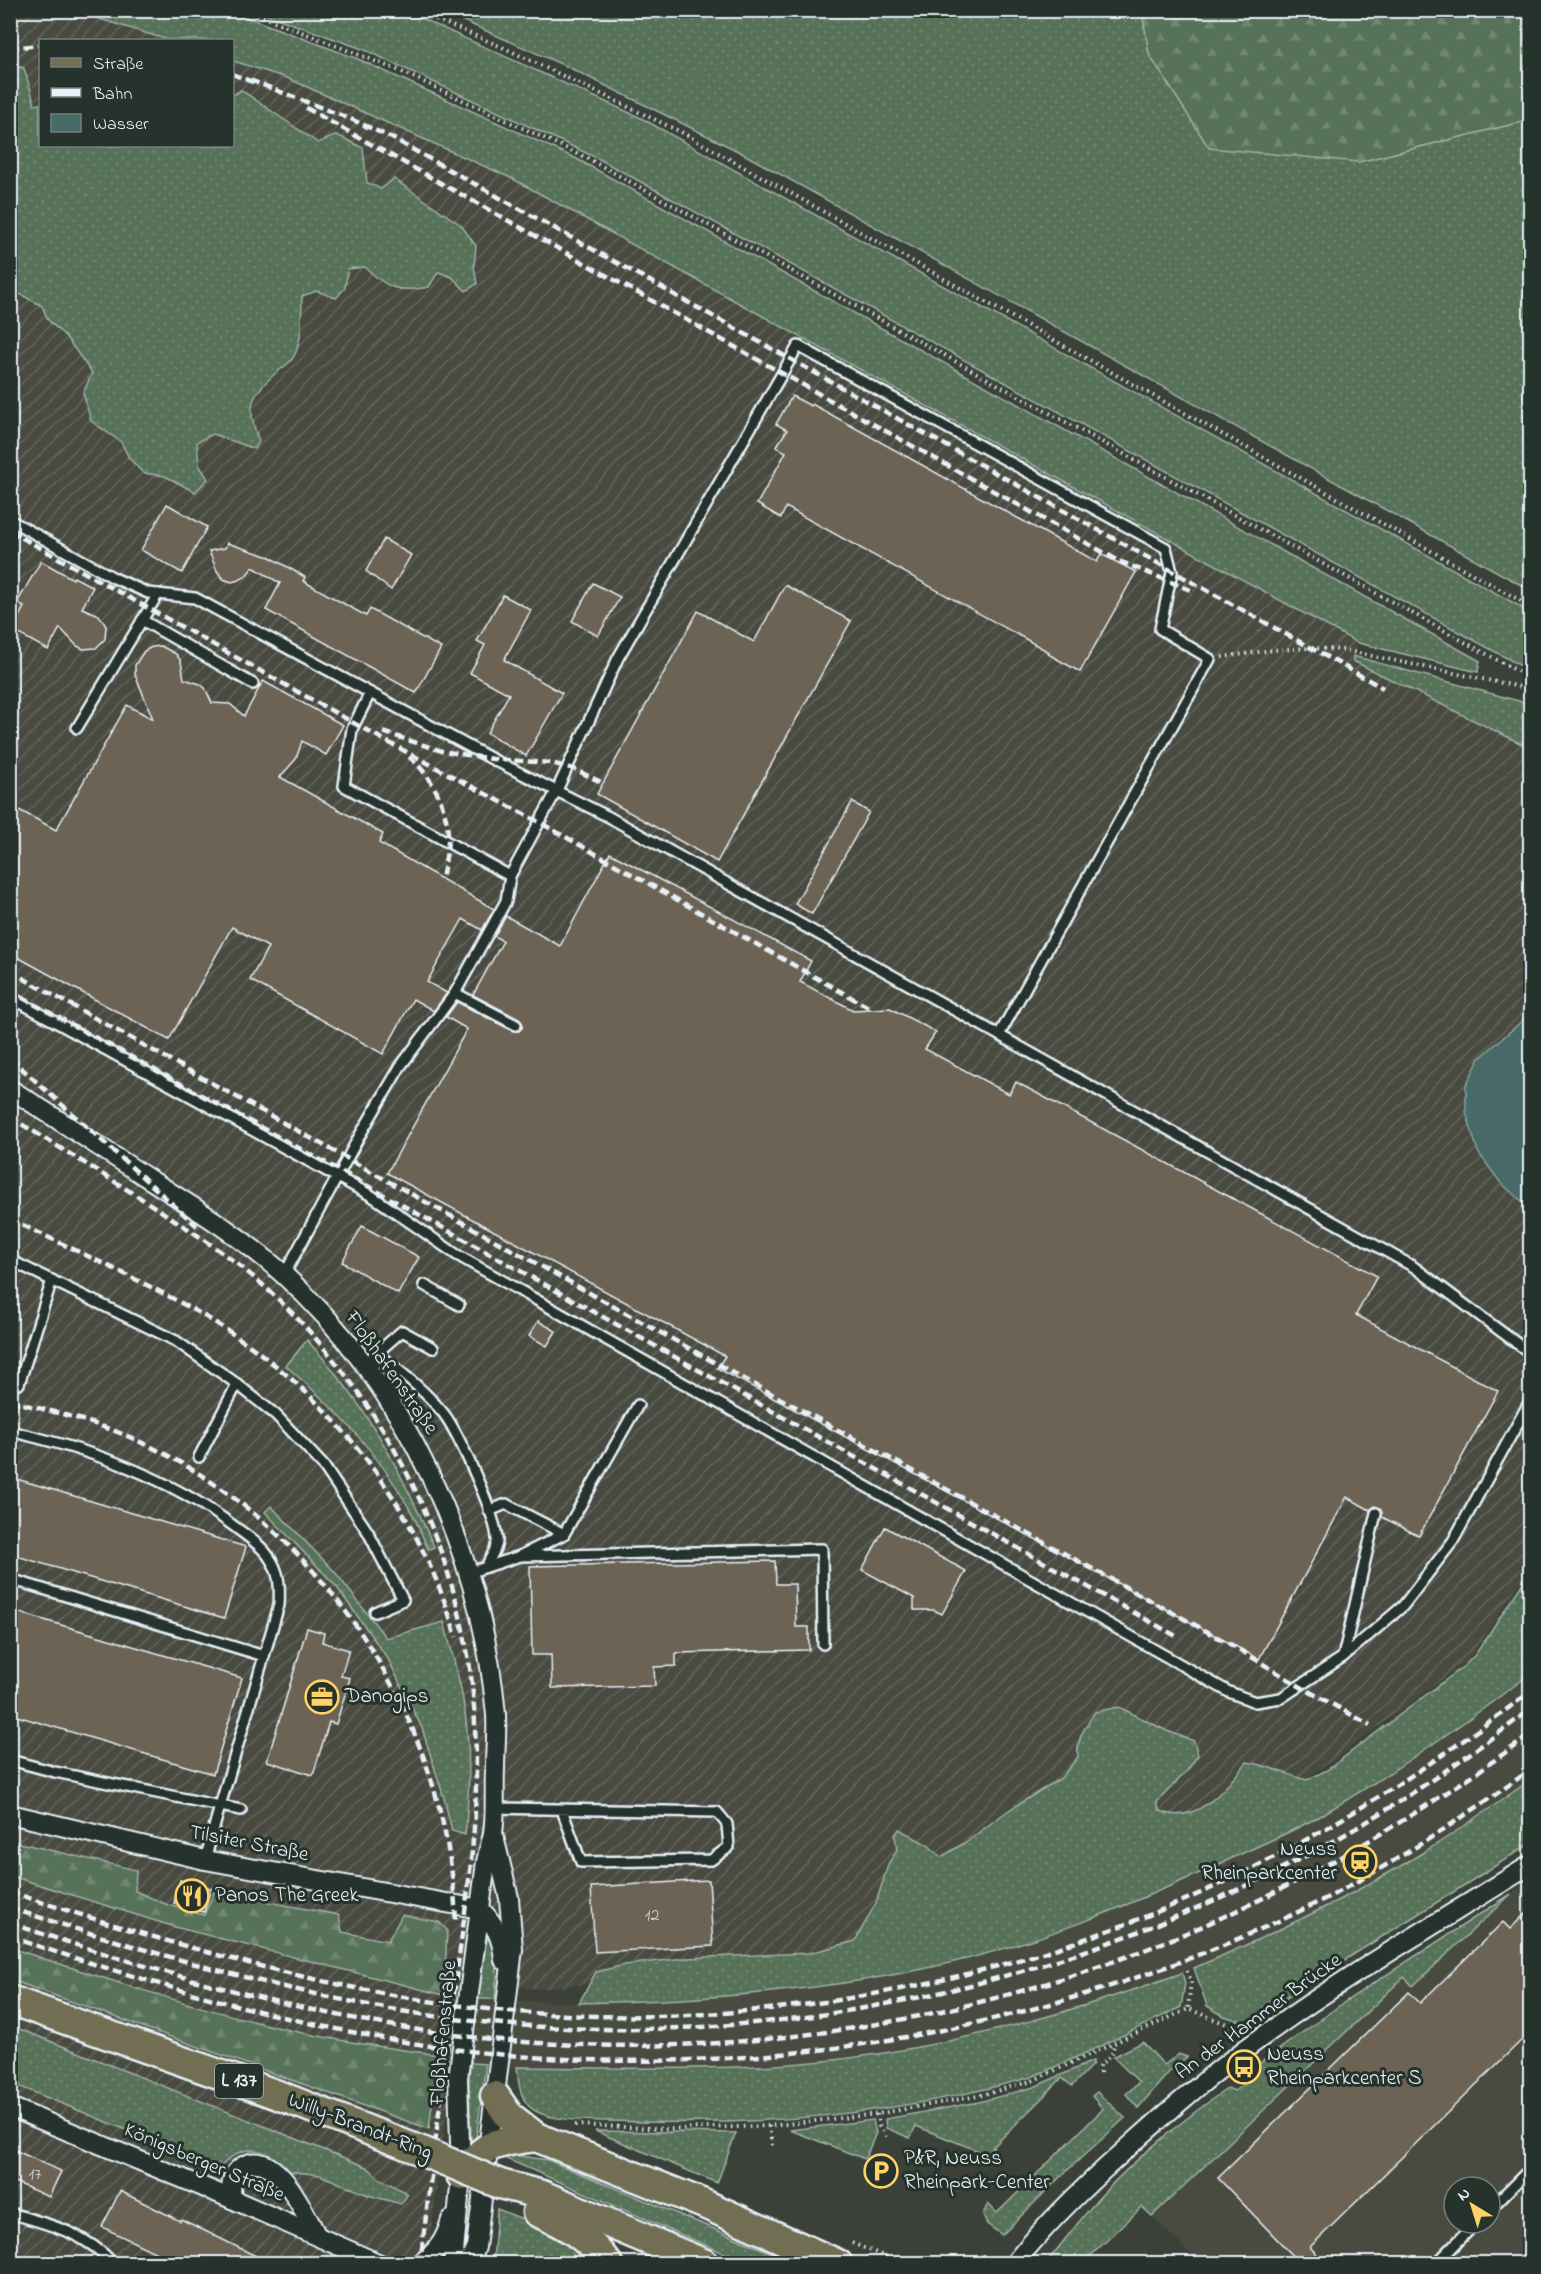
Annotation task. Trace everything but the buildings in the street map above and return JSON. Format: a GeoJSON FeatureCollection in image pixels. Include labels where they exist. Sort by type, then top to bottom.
{"type":"FeatureCollection","features":[{"type":"Feature","properties":{"kind":"main road","name":"Willy-Brandt-Ring"},"geometry":{"type":"LineString","coordinates":[[10,2000],[278,2095],[500,2184],[542,2195],[705,2264]]}},
{"type":"Feature","properties":{"kind":"main road"},"geometry":{"type":"LineString","coordinates":[[495,2096],[509,2116],[536,2137],[704,2204],[838,2264]]}},
{"type":"Feature","properties":{"kind":"main road"},"geometry":{"type":"LineString","coordinates":[[459,2187],[473,2159],[488,2146],[536,2137]]}},
{"type":"Feature","properties":{"kind":"main road"},"geometry":{"type":"LineString","coordinates":[[500,2184],[526,2206],[570,2227],[592,2244],[608,2264]]}},
{"type":"Feature","properties":{"kind":"street","name":"Floßhafenstraße"},"geometry":{"type":"LineString","coordinates":[[10,1089],[209,1217],[284,1275],[330,1324],[365,1367],[417,1448],[443,1502],[468,1573],[483,1626],[496,1718],[493,1832],[486,1862],[458,2078],[459,2187],[453,2264]]}},
{"type":"Feature","properties":{"kind":"street","name":"Tilsiter Straße"},"geometry":{"type":"LineString","coordinates":[[10,1814],[205,1860],[480,1909]]}},
{"type":"Feature","properties":{"kind":"street","name":"Floßhafenstraße"},"geometry":{"type":"LineString","coordinates":[[469,2264],[476,2247],[513,1949],[511,1917],[493,1832]]}},
{"type":"Feature","properties":{"kind":"street","name":"An der Hammer Brücke"},"geometry":{"type":"LineString","coordinates":[[1014,2264],[1053,2219],[1114,2160],[1199,2085],[1259,2039],[1377,1961],[1530,1865]]}},
{"type":"Feature","properties":{"kind":"street","name":"Floßhafenstraße"},"geometry":{"type":"LineString","coordinates":[[480,1909],[494,1924],[502,1944],[508,1996]]}},
{"type":"Feature","properties":{"kind":"street","name":"Königsberger Straße"},"geometry":{"type":"LineString","coordinates":[[10,2107],[232,2199],[380,2264]]}},
{"type":"Feature","properties":{"kind":"street"},"geometry":{"type":"LineString","coordinates":[[232,2199],[230,2185],[234,2174],[242,2166],[253,2163],[264,2164],[275,2170],[284,2180],[317,2236]]}},
{"type":"Feature","properties":{"kind":"street","name":"Floßhafenstraße"},"geometry":{"type":"LineString","coordinates":[[420,2264],[436,2252],[442,2242],[447,2232],[459,2187]]}},
{"type":"Feature","properties":{"kind":"lane"},"geometry":{"type":"LineString","coordinates":[[284,1275],[400,1067],[455,993],[506,901],[510,876],[557,790],[618,658],[798,346],[1166,548],[1172,572],[1160,629],[1210,658],[999,1035]]}},
{"type":"Feature","properties":{"kind":"lane"},"geometry":{"type":"LineString","coordinates":[[10,520],[114,578],[148,593],[195,598],[492,759],[607,816],[1414,1267],[1530,1353]]}},
{"type":"Feature","properties":{"kind":"lane"},"geometry":{"type":"LineString","coordinates":[[77,728],[158,594]]}},
{"type":"Feature","properties":{"kind":"lane"},"geometry":{"type":"LineString","coordinates":[[142,620],[253,684]]}},
{"type":"Feature","properties":{"kind":"lane"},"geometry":{"type":"LineString","coordinates":[[370,693],[352,729],[344,786],[510,876]]}},
{"type":"Feature","properties":{"kind":"lane"},"geometry":{"type":"LineString","coordinates":[[455,993],[516,1025]]}},
{"type":"Feature","properties":{"kind":"lane"},"geometry":{"type":"LineString","coordinates":[[10,997],[372,1196],[457,1256],[1230,1692],[1255,1702],[1281,1698],[1343,1657],[1403,1606],[1452,1541],[1530,1401]]}},
{"type":"Feature","properties":{"kind":"lane"},"geometry":{"type":"LineString","coordinates":[[10,1260],[176,1341],[276,1415],[323,1465],[368,1532],[404,1600],[375,1612]]}},
{"type":"Feature","properties":{"kind":"lane"},"geometry":{"type":"LineString","coordinates":[[19,1384],[52,1280]]}},
{"type":"Feature","properties":{"kind":"lane"},"geometry":{"type":"LineString","coordinates":[[424,1284],[459,1305]]}},
{"type":"Feature","properties":{"kind":"lane"},"geometry":{"type":"LineString","coordinates":[[365,1367],[402,1331],[433,1348]]}},
{"type":"Feature","properties":{"kind":"lane"},"geometry":{"type":"LineString","coordinates":[[365,1367],[380,1360],[386,1360],[429,1396],[450,1424],[495,1526],[497,1542],[486,1567]]}},
{"type":"Feature","properties":{"kind":"lane"},"geometry":{"type":"LineString","coordinates":[[199,1457],[237,1384]]}},
{"type":"Feature","properties":{"kind":"lane"},"geometry":{"type":"LineString","coordinates":[[468,1573],[520,1556],[564,1534],[638,1405]]}},
{"type":"Feature","properties":{"kind":"lane"},"geometry":{"type":"LineString","coordinates":[[10,1431],[68,1444],[146,1474],[212,1509],[255,1542],[269,1557],[277,1571],[280,1588],[279,1605],[205,1860]]}},
{"type":"Feature","properties":{"kind":"lane"},"geometry":{"type":"LineString","coordinates":[[489,1510],[507,1503],[564,1534]]}},
{"type":"Feature","properties":{"kind":"lane"},"geometry":{"type":"LineString","coordinates":[[1343,1657],[1376,1513]]}},
{"type":"Feature","properties":{"kind":"lane"},"geometry":{"type":"LineString","coordinates":[[520,1556],[822,1549],[823,1644]]}},
{"type":"Feature","properties":{"kind":"lane"},"geometry":{"type":"LineString","coordinates":[[10,1579],[264,1656]]}},
{"type":"Feature","properties":{"kind":"lane"},"geometry":{"type":"LineString","coordinates":[[10,1771],[12,1760],[54,1772],[241,1810]]}},
{"type":"Feature","properties":{"kind":"lane"},"geometry":{"type":"LineString","coordinates":[[494,1808],[717,1812],[727,1824],[729,1847],[711,1860],[581,1862],[562,1810]]}},
{"type":"Feature","properties":{"kind":"lane"},"geometry":{"type":"LineString","coordinates":[[1502,2197],[1530,2169]]}},
{"type":"Feature","properties":{"kind":"lane"},"geometry":{"type":"LineString","coordinates":[[10,2213],[72,2231],[105,2254],[114,2264]]}},
{"type":"Feature","properties":{"kind":"lane"},"geometry":{"type":"LineString","coordinates":[[1436,2264],[1464,2235]]}},
{"type":"Feature","properties":{"kind":"path"},"geometry":{"type":"LineString","coordinates":[[246,10],[400,71],[585,157],[1530,678]]}},
{"type":"Feature","properties":{"kind":"path"},"geometry":{"type":"LineString","coordinates":[[414,10],[502,47],[681,132],[1530,606]]}},
{"type":"Feature","properties":{"kind":"path"},"geometry":{"type":"LineString","coordinates":[[1210,658],[1273,650],[1310,648],[1344,650],[1530,689]]}},
{"type":"Feature","properties":{"kind":"path"},"geometry":{"type":"LineString","coordinates":[[1187,1971],[1191,1981],[1188,2009]]}},
{"type":"Feature","properties":{"kind":"path"},"geometry":{"type":"LineString","coordinates":[[573,2125],[671,2129],[769,2126],[877,2114],[978,2096],[1032,2081],[1188,2009],[1235,2026],[1259,2039]]}},
{"type":"Feature","properties":{"kind":"path"},"geometry":{"type":"LineString","coordinates":[[1100,2073],[1100,2066],[1112,2053],[1114,2045]]}},
{"type":"Feature","properties":{"kind":"path"},"geometry":{"type":"LineString","coordinates":[[877,2114],[879,2126],[886,2137]]}},
{"type":"Feature","properties":{"kind":"path"},"geometry":{"type":"LineString","coordinates":[[769,2126],[772,2146]]}},
{"type":"Feature","properties":{"kind":"shaded area"},"geometry":{"type":"Polygon","coordinates":[[[73,10],[165,39],[39,39],[39,147],[234,147],[234,62],[285,78],[507,177],[783,323],[1356,643],[1353,661],[1530,748],[1530,1567],[1469,1659],[1331,1762],[1203,1843],[1050,1909],[754,1968],[537,1989],[464,1979],[427,2263],[11,2264],[10,11],[73,10]]]}},
{"type":"Feature","properties":{"kind":"shaded area"},"geometry":{"type":"Polygon","coordinates":[[[1530,1674],[1530,1780],[1423,1853],[1357,1891],[1258,1941],[1182,1973],[1103,2002],[1006,2028],[917,2047],[804,2063],[672,2069],[517,2067],[471,2063],[471,2060],[349,2042],[444,1995],[478,1999],[579,2003],[669,2001],[823,1987],[920,1970],[1072,1927],[1159,1893],[1314,1819],[1447,1736],[1530,1674]]]}},
{"type":"Feature","properties":{"kind":"shaded area"},"geometry":{"type":"Polygon","coordinates":[[[1530,1881],[1530,2263],[1199,2263],[1152,2216],[1404,1977],[1414,1985],[1511,1894],[1530,1881]]]}},
{"type":"Feature","properties":{"kind":"green space"},"geometry":{"type":"Polygon","coordinates":[[[74,11],[230,11],[358,59],[577,159],[1480,661],[1478,672],[1358,643],[513,179],[287,78],[234,61],[234,39],[165,39],[74,11]]]}},
{"type":"Feature","properties":{"kind":"green space"},"geometry":{"type":"Polygon","coordinates":[[[257,11],[405,11],[641,118],[1530,612],[1530,671],[599,159],[365,50],[257,11]]]}},
{"type":"Feature","properties":{"kind":"green space"},"geometry":{"type":"Polygon","coordinates":[[[441,11],[1142,11],[1149,54],[1358,162],[1530,120],[1530,590],[740,152],[570,68],[441,11]]]}},
{"type":"Feature","properties":{"kind":"green space"},"geometry":{"type":"Polygon","coordinates":[[[1142,11],[1530,11],[1530,120],[1358,162],[1209,148],[1149,54],[1142,11]]]}},
{"type":"Feature","properties":{"kind":"green space"},"geometry":{"type":"Polygon","coordinates":[[[11,64],[24,68],[35,105],[39,104],[39,147],[234,147],[234,94],[241,90],[318,143],[337,135],[363,148],[367,183],[381,189],[394,179],[461,225],[476,246],[474,266],[477,284],[466,291],[452,277],[438,272],[429,287],[409,290],[394,288],[365,267],[348,269],[345,288],[336,298],[317,291],[302,296],[300,335],[294,356],[261,388],[253,403],[252,419],[259,441],[255,449],[213,434],[197,442],[199,465],[208,479],[195,492],[165,476],[143,473],[129,458],[121,442],[91,421],[83,393],[92,373],[66,337],[48,320],[42,306],[11,292],[11,64]]]}},
{"type":"Feature","properties":{"kind":"green space"},"geometry":{"type":"Polygon","coordinates":[[[1353,656],[1530,704],[1530,748],[1353,661],[1353,656]]]}},
{"type":"Feature","properties":{"kind":"green space"},"geometry":{"type":"Polygon","coordinates":[[[307,1340],[347,1389],[380,1438],[408,1490],[434,1547],[428,1549],[409,1508],[369,1449],[338,1414],[286,1366],[307,1340]]]}},
{"type":"Feature","properties":{"kind":"green space"},"geometry":{"type":"Polygon","coordinates":[[[271,1506],[335,1572],[386,1638],[444,1622],[462,1694],[467,1729],[469,1782],[465,1835],[452,1831],[422,1728],[388,1659],[336,1586],[265,1512],[271,1506]]]}},
{"type":"Feature","properties":{"kind":"green space"},"geometry":{"type":"Polygon","coordinates":[[[1530,1572],[1530,1674],[1425,1749],[1344,1802],[1295,1829],[1191,1877],[1037,1938],[918,1970],[792,1990],[664,2000],[579,2003],[596,1972],[625,1965],[685,1958],[810,1953],[855,1941],[876,1903],[889,1862],[897,1851],[895,1835],[899,1829],[928,1845],[941,1857],[963,1844],[1009,1810],[1061,1778],[1078,1757],[1080,1739],[1095,1712],[1119,1707],[1167,1731],[1194,1741],[1198,1755],[1187,1771],[1157,1802],[1159,1810],[1172,1814],[1185,1814],[1197,1810],[1220,1793],[1247,1762],[1307,1780],[1327,1770],[1464,1666],[1475,1655],[1530,1572]]]}},
{"type":"Feature","properties":{"kind":"green space"},"geometry":{"type":"Polygon","coordinates":[[[1530,1780],[1530,1844],[1308,1983],[1249,2024],[1224,2016],[1207,2006],[1194,1968],[1340,1900],[1451,1835],[1530,1780]]]}},
{"type":"Feature","properties":{"kind":"green space"},"geometry":{"type":"Polygon","coordinates":[[[11,1841],[136,1870],[135,1891],[168,1905],[204,1915],[214,1892],[339,1915],[342,1932],[388,1941],[402,1915],[439,1922],[447,1930],[444,1995],[175,1927],[11,1876],[11,1841]]]}},
{"type":"Feature","properties":{"kind":"green space"},"geometry":{"type":"Polygon","coordinates":[[[1511,1894],[1413,1986],[1404,1977],[1152,2216],[1142,2207],[1083,2263],[1046,2263],[1112,2184],[1177,2126],[1228,2088],[1234,2091],[1250,2080],[1249,2071],[1346,2001],[1511,1894]]]}},
{"type":"Feature","properties":{"kind":"green space"},"geometry":{"type":"Polygon","coordinates":[[[489,1936],[496,1959],[495,1999],[478,1999],[484,1947],[489,1936]]]}},
{"type":"Feature","properties":{"kind":"green space"},"geometry":{"type":"Polygon","coordinates":[[[11,1948],[176,2000],[276,2027],[438,2055],[429,2129],[11,1980],[11,1948]]]}},
{"type":"Feature","properties":{"kind":"green space"},"geometry":{"type":"Polygon","coordinates":[[[1182,1973],[1185,1983],[1181,2007],[1034,2076],[926,2102],[822,2116],[769,2120],[664,2122],[579,2120],[555,2118],[535,2111],[525,2101],[519,2082],[517,2067],[732,2067],[852,2058],[948,2041],[1043,2018],[1182,1973]]]}},
{"type":"Feature","properties":{"kind":"green space"},"geometry":{"type":"Polygon","coordinates":[[[12,2026],[367,2167],[379,2178],[408,2194],[401,2204],[368,2195],[320,2175],[288,2171],[271,2156],[254,2150],[245,2150],[237,2154],[228,2159],[220,2168],[11,2083],[12,2026]]]}},
{"type":"Feature","properties":{"kind":"green space"},"geometry":{"type":"Polygon","coordinates":[[[1143,2042],[1164,2065],[1179,2054],[1187,2057],[1170,2071],[1138,2108],[1126,2094],[1139,2082],[1113,2057],[1143,2042]]]}},
{"type":"Feature","properties":{"kind":"green space"},"geometry":{"type":"Polygon","coordinates":[[[468,2059],[472,2063],[486,2064],[476,2139],[471,2141],[468,2059]]]}},
{"type":"Feature","properties":{"kind":"green space"},"geometry":{"type":"Polygon","coordinates":[[[1093,2061],[1093,2064],[1072,2086],[1062,2078],[986,2154],[916,2126],[910,2138],[886,2128],[885,2119],[979,2102],[1034,2087],[1093,2061]]]}},
{"type":"Feature","properties":{"kind":"green space"},"geometry":{"type":"Polygon","coordinates":[[[1097,2092],[1125,2118],[1059,2178],[1002,2235],[987,2224],[983,2214],[988,2204],[997,2213],[1103,2109],[1092,2096],[1097,2092]]]}},
{"type":"Feature","properties":{"kind":"green space"},"geometry":{"type":"Polygon","coordinates":[[[873,2120],[876,2133],[865,2159],[790,2130],[873,2120]]]}},
{"type":"Feature","properties":{"kind":"green space"},"geometry":{"type":"Polygon","coordinates":[[[595,2131],[736,2133],[717,2183],[595,2131]]]}},
{"type":"Feature","properties":{"kind":"green space"},"geometry":{"type":"Polygon","coordinates":[[[514,2155],[548,2160],[779,2256],[783,2250],[811,2263],[747,2263],[504,2158],[514,2155]]]}},
{"type":"Feature","properties":{"kind":"green space"},"geometry":{"type":"Polygon","coordinates":[[[497,2209],[566,2239],[590,2264],[493,2264],[497,2209]]]}},
{"type":"Feature","properties":{"kind":"water"},"geometry":{"type":"Polygon","coordinates":[[[1530,1014],[1530,1208],[1500,1182],[1478,1152],[1466,1112],[1466,1085],[1480,1058],[1530,1014]]]}},
{"type":"Feature","properties":{"kind":"railway"},"geometry":{"type":"LineString","coordinates":[[10,48],[39,45]]}},
{"type":"Feature","properties":{"kind":"railway"},"geometry":{"type":"LineString","coordinates":[[234,75],[258,84]]}},
{"type":"Feature","properties":{"kind":"railway"},"geometry":{"type":"LineString","coordinates":[[250,80],[353,120],[392,138],[1383,688]]}},
{"type":"Feature","properties":{"kind":"railway"},"geometry":{"type":"LineString","coordinates":[[306,108],[1119,561],[1193,591]]}},
{"type":"Feature","properties":{"kind":"railway"},"geometry":{"type":"LineString","coordinates":[[10,531],[384,740],[539,822],[870,1008]]}},
{"type":"Feature","properties":{"kind":"railway"},"geometry":{"type":"LineString","coordinates":[[383,732],[442,751],[492,759],[551,763],[574,769],[603,783]]}},
{"type":"Feature","properties":{"kind":"railway"},"geometry":{"type":"LineString","coordinates":[[409,757],[432,784],[446,817],[448,841],[442,879]]}},
{"type":"Feature","properties":{"kind":"railway"},"geometry":{"type":"LineString","coordinates":[[10,971],[719,1365],[1230,1644],[1370,1725]]}},
{"type":"Feature","properties":{"kind":"railway"},"geometry":{"type":"LineString","coordinates":[[10,991],[341,1171],[1176,1636]]}},
{"type":"Feature","properties":{"kind":"railway"},"geometry":{"type":"LineString","coordinates":[[10,1058],[197,1226]]}},
{"type":"Feature","properties":{"kind":"railway"},"geometry":{"type":"LineString","coordinates":[[10,1117],[180,1223],[257,1280],[296,1317],[331,1357],[363,1400],[392,1445],[417,1493],[454,1593],[469,1662],[474,1713],[476,1782],[473,1839],[452,2010]]}},
{"type":"Feature","properties":{"kind":"railway"},"geometry":{"type":"LineString","coordinates":[[10,1219],[206,1317],[250,1346],[290,1378],[328,1414],[362,1453],[392,1496],[418,1540],[439,1588],[456,1637]]}},
{"type":"Feature","properties":{"kind":"railway"},"geometry":{"type":"LineString","coordinates":[[10,1401],[66,1415],[120,1433],[190,1468],[254,1514],[311,1568],[359,1630],[398,1698],[428,1770],[448,1846],[456,1924]]}},
{"type":"Feature","properties":{"kind":"railway"},"geometry":{"type":"LineString","coordinates":[[10,1892],[170,1942],[277,1970],[331,1983],[441,2003],[543,2014],[647,2016],[752,2011],[856,1997],[959,1976],[1059,1947],[1157,1912],[1251,1869],[1324,1830],[1429,1764],[1530,1692]]}},
{"type":"Feature","properties":{"kind":"railway"},"geometry":{"type":"LineString","coordinates":[[10,1908],[223,1972],[331,1997],[440,2017],[552,2027],[663,2029],[773,2021],[882,2005],[989,1980],[1095,1948],[1199,1907],[1300,1859],[1360,1826],[1447,1770],[1530,1710]]}},
{"type":"Feature","properties":{"kind":"railway"},"geometry":{"type":"LineString","coordinates":[[10,1923],[222,1988],[330,2014],[439,2033],[546,2043],[654,2046],[762,2039],[869,2025],[974,2003],[1078,1974],[1179,1936],[1277,1891],[1343,1856],[1469,1778],[1530,1735]]}},
{"type":"Feature","properties":{"kind":"railway"},"geometry":{"type":"LineString","coordinates":[[10,1937],[115,1971],[275,2015],[438,2047],[545,2058],[654,2061],[762,2056],[870,2043],[976,2023],[1081,1995],[1183,1961],[1283,1919],[1348,1887],[1441,1831],[1530,1770]]}},
{"type":"Feature","properties":{"kind":"railway"},"geometry":{"type":"LineString","coordinates":[[420,2264],[448,2040]]}},
{"type":"Feature","properties":{"kind":"place","name":"Danogips"},"geometry":{"type":"Point","coordinates":[322,1697]}},
{"type":"Feature","properties":{"kind":"place","name":"Neuss Rheinparkcenter"},"geometry":{"type":"Point","coordinates":[1360,1862]}},
{"type":"Feature","properties":{"kind":"place","name":"Panos The Greek"},"geometry":{"type":"Point","coordinates":[192,1896]}},
{"type":"Feature","properties":{"kind":"place","name":"Neuss Rheinparkcenter S"},"geometry":{"type":"Point","coordinates":[1244,2067]}},
{"type":"Feature","properties":{"kind":"place","name":"P&R, Neuss Rheinpark-Center"},"geometry":{"type":"Point","coordinates":[881,2171]}}]}
